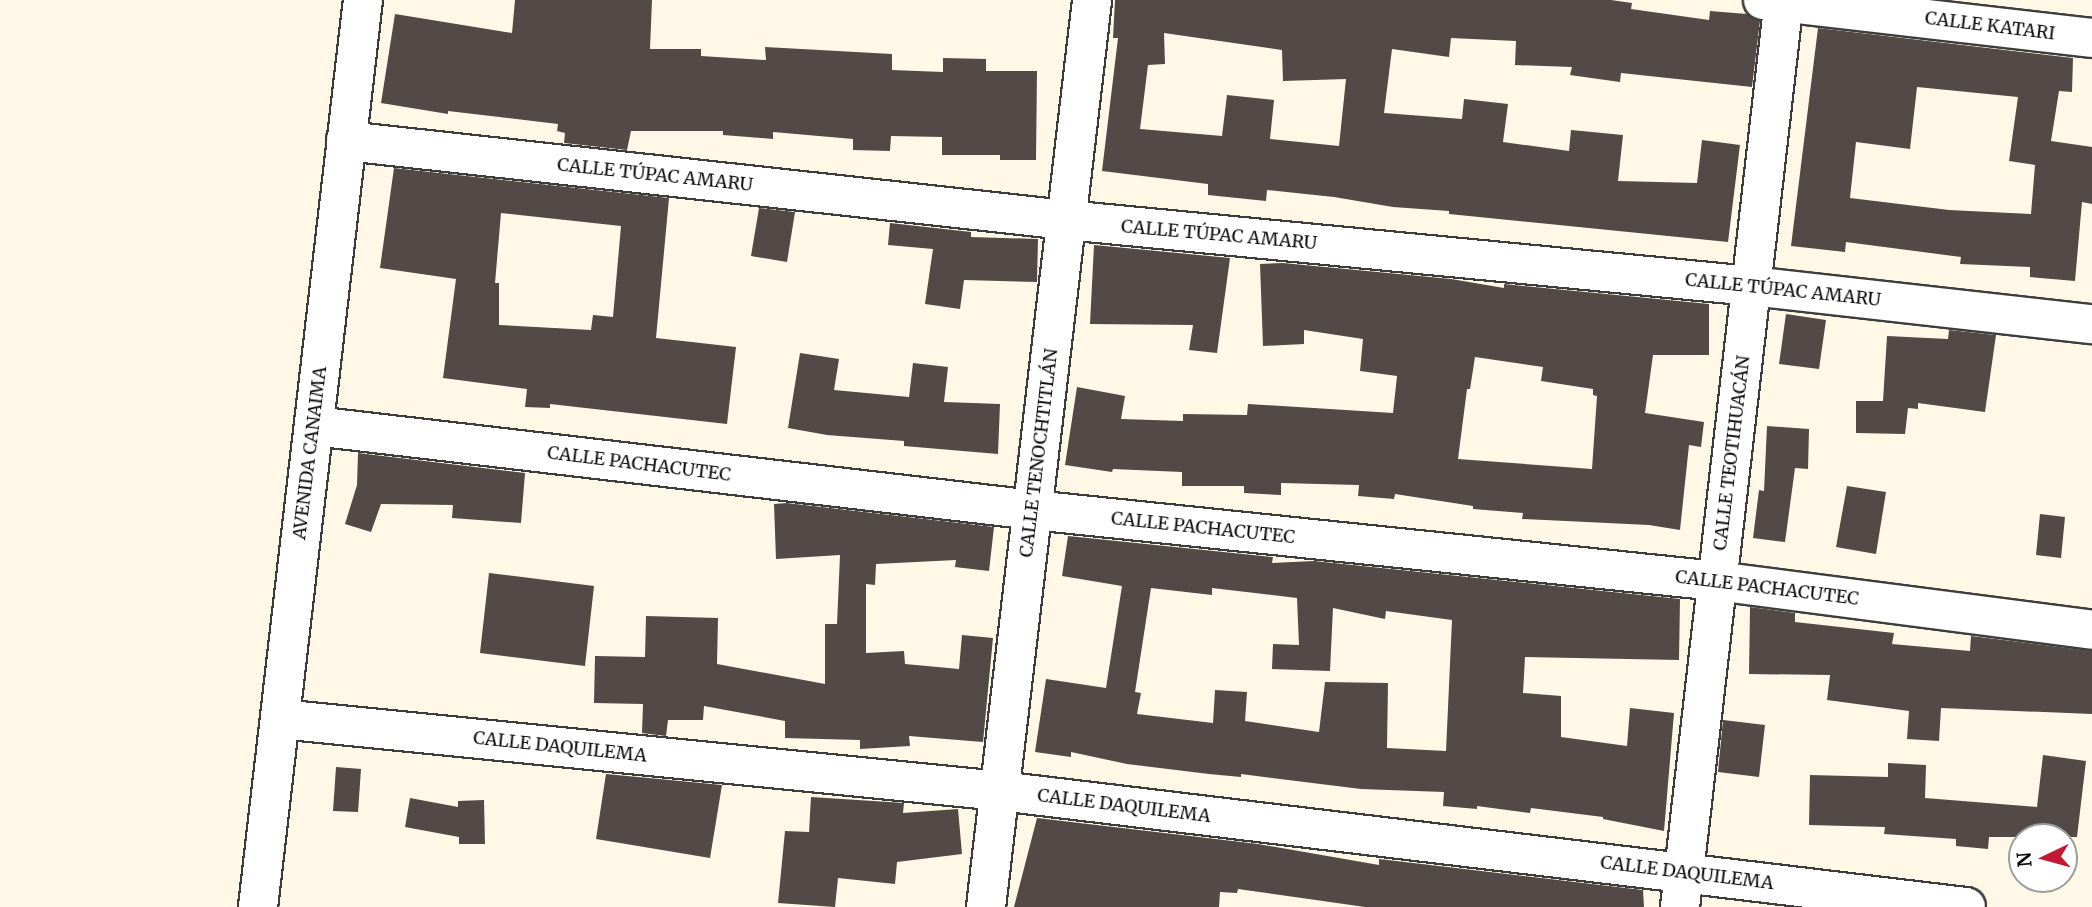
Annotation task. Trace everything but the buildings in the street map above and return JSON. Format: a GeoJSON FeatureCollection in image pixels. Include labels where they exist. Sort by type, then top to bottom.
{"type":"FeatureCollection","features":[{"type":"Feature","properties":{"kind":"street","name":"AVENIDA CANAIMA"},"geometry":{"type":"LineString","coordinates":[[258,907],[363,0]]}},
{"type":"Feature","properties":{"kind":"street","name":"CALLE TENOCHTITLÁN"},"geometry":{"type":"LineString","coordinates":[[986,907],[1092,0]]}},
{"type":"Feature","properties":{"kind":"street","name":"CALLE KATARI"},"geometry":{"type":"LineString","coordinates":[[1777,1],[2092,38]]}},
{"type":"Feature","properties":{"kind":"street","name":"CALLE TEOTIHUACÁN"},"geometry":{"type":"LineString","coordinates":[[1682,890],[1751,286],[1777,1]]}},
{"type":"Feature","properties":{"kind":"street","name":"CALLE TÚPAC AMARU"},"geometry":{"type":"LineString","coordinates":[[346,141],[1066,220],[1751,286],[2092,324]]}},
{"type":"Feature","properties":{"kind":"street","name":"CALLE PACHACUTEC"},"geometry":{"type":"LineString","coordinates":[[314,426],[1032,510],[1717,580],[2092,630]]}},
{"type":"Feature","properties":{"kind":"street","name":"CALLE DAQUILEMA"},"geometry":{"type":"LineString","coordinates":[[280,719],[1000,791],[1682,890],[1966,907]]}}]}
